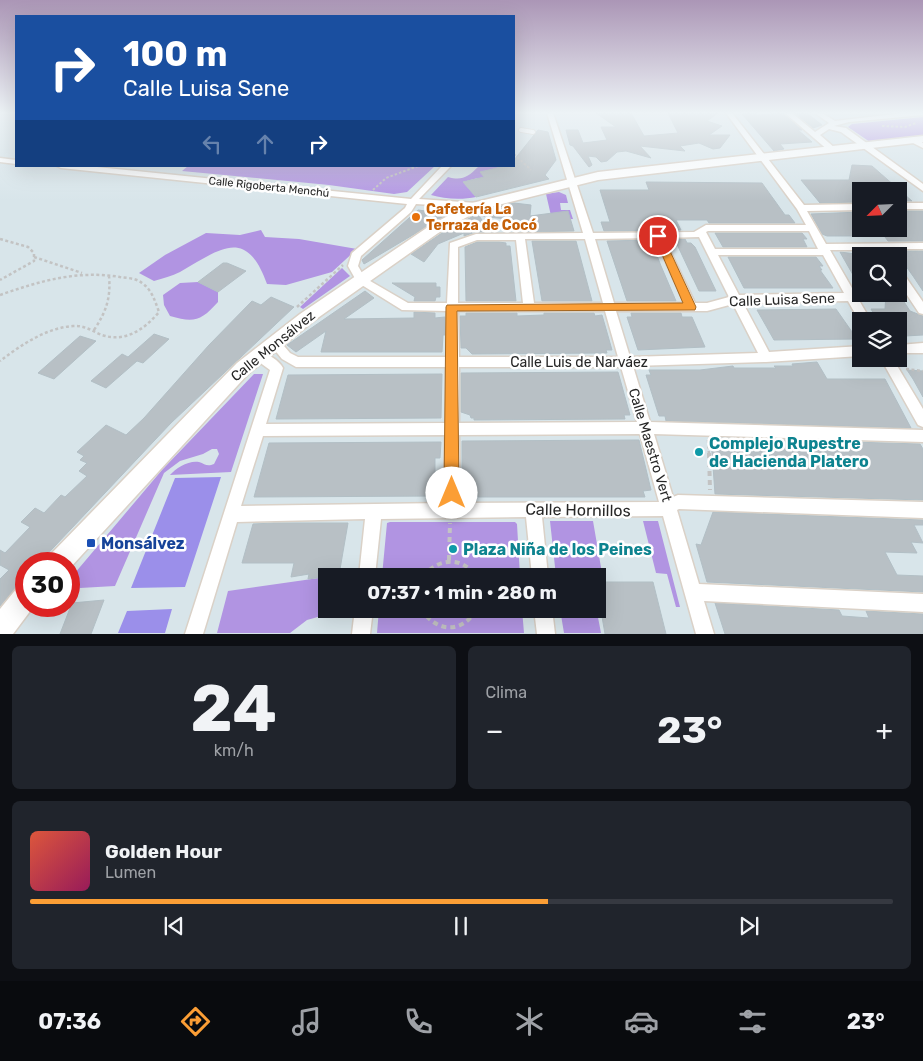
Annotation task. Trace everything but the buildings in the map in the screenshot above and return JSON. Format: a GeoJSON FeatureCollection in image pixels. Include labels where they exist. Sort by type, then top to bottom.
{"type":"FeatureCollection","features":[{"type":"Feature","properties":{"kind":"street","name":"Calle Maestro Vert"},"geometry":{"type":"LineString","coordinates":[[560,143],[573,180],[706,634]]}},
{"type":"Feature","properties":{"kind":"street"},"geometry":{"type":"LineString","coordinates":[[751,143],[801,208],[860,312]]}},
{"type":"Feature","properties":{"kind":"street"},"geometry":{"type":"LineString","coordinates":[[824,143],[832,149]]}},
{"type":"Feature","properties":{"kind":"street"},"geometry":{"type":"LineString","coordinates":[[860,143],[923,188]]}},
{"type":"Feature","properties":{"kind":"street","name":"Calle Monsálvez"},"geometry":{"type":"LineString","coordinates":[[68,552],[237,373],[361,280],[436,228],[477,206],[573,180],[598,176],[761,156],[912,143]]}},
{"type":"Feature","properties":{"kind":"street"},"geometry":{"type":"LineString","coordinates":[[0,160],[15,162]]}},
{"type":"Feature","properties":{"kind":"street","name":"Calle Rigoberta Menchú"},"geometry":{"type":"LineString","coordinates":[[71,167],[368,198],[477,206]]}},
{"type":"Feature","properties":{"kind":"street"},"geometry":{"type":"LineString","coordinates":[[361,280],[354,266],[356,256],[408,210],[412,202],[446,167]]}},
{"type":"Feature","properties":{"kind":"street"},"geometry":{"type":"LineString","coordinates":[[908,206],[923,206]]}},
{"type":"Feature","properties":{"kind":"street"},"geometry":{"type":"LineString","coordinates":[[801,208],[852,207]]}},
{"type":"Feature","properties":{"kind":"street"},"geometry":{"type":"LineString","coordinates":[[452,509],[451,307],[453,245],[476,237],[696,236],[706,228],[812,228]]}},
{"type":"Feature","properties":{"kind":"street"},"geometry":{"type":"LineString","coordinates":[[701,232],[766,357]]}},
{"type":"Feature","properties":{"kind":"street"},"geometry":{"type":"LineString","coordinates":[[658,236],[691,307]]}},
{"type":"Feature","properties":{"kind":"street"},"geometry":{"type":"LineString","coordinates":[[520,237],[529,307]]}},
{"type":"Feature","properties":{"kind":"street"},"geometry":{"type":"LineString","coordinates":[[712,252],[923,246]]}},
{"type":"Feature","properties":{"kind":"street","name":"Calle Luisa Sene"},"geometry":{"type":"LineString","coordinates":[[361,280],[406,307],[706,307],[736,299],[851,297]]}},
{"type":"Feature","properties":{"kind":"street"},"geometry":{"type":"LineString","coordinates":[[907,287],[923,310]]}},
{"type":"Feature","properties":{"kind":"street"},"geometry":{"type":"LineString","coordinates":[[275,343],[286,356],[296,362]]}},
{"type":"Feature","properties":{"kind":"street"},"geometry":{"type":"LineString","coordinates":[[907,349],[923,348]]}},
{"type":"Feature","properties":{"kind":"street","name":"Calle Luis de Narváez"},"geometry":{"type":"LineString","coordinates":[[278,368],[296,362],[626,362],[852,352]]}},
{"type":"Feature","properties":{"kind":"street"},"geometry":{"type":"LineString","coordinates":[[194,634],[278,368],[258,356]]}},
{"type":"Feature","properties":{"kind":"street"},"geometry":{"type":"LineString","coordinates":[[892,367],[923,421]]}},
{"type":"Feature","properties":{"kind":"street"},"geometry":{"type":"LineString","coordinates":[[258,430],[645,428],[923,436]]}},
{"type":"Feature","properties":{"kind":"street","name":"Calle Hornillos"},"geometry":{"type":"LineString","coordinates":[[232,514],[452,509],[660,510],[678,502],[923,510]]}},
{"type":"Feature","properties":{"kind":"street"},"geometry":{"type":"LineString","coordinates":[[533,509],[539,568]]}},
{"type":"Feature","properties":{"kind":"street"},"geometry":{"type":"LineString","coordinates":[[368,568],[374,511]]}},
{"type":"Feature","properties":{"kind":"street"},"geometry":{"type":"LineString","coordinates":[[693,592],[923,602]]}},
{"type":"Feature","properties":{"kind":"street"},"geometry":{"type":"LineString","coordinates":[[0,629],[15,611]]}},
{"type":"Feature","properties":{"kind":"street"},"geometry":{"type":"LineString","coordinates":[[361,634],[363,618]]}},
{"type":"Feature","properties":{"kind":"street"},"geometry":{"type":"LineString","coordinates":[[544,618],[546,634]]}},
{"type":"Feature","properties":{"kind":"path"},"geometry":{"type":"LineString","coordinates":[[515,155],[531,170]]}},
{"type":"Feature","properties":{"kind":"path"},"geometry":{"type":"LineString","coordinates":[[368,198],[376,186],[386,178],[415,167]]}},
{"type":"Feature","properties":{"kind":"path"},"geometry":{"type":"LineString","coordinates":[[0,239],[28,247],[34,253],[34,261],[0,280]]}},
{"type":"Feature","properties":{"kind":"path"},"geometry":{"type":"LineString","coordinates":[[0,361],[30,342],[55,330],[74,326],[94,330],[103,335],[121,338],[138,332],[151,324],[159,312],[152,293],[141,281],[84,273],[34,258]]}},
{"type":"Feature","properties":{"kind":"path"},"geometry":{"type":"LineString","coordinates":[[0,294],[49,277],[84,273]]}},
{"type":"Feature","properties":{"kind":"path"},"geometry":{"type":"LineString","coordinates":[[94,330],[106,311],[111,295],[109,276]]}},
{"type":"Feature","properties":{"kind":"path"},"geometry":{"type":"LineString","coordinates":[[707,429],[711,495],[709,502]]}},
{"type":"Feature","properties":{"kind":"path"},"geometry":{"type":"LineString","coordinates":[[449,560],[452,509]]}},
{"type":"Feature","properties":{"kind":"path"},"geometry":{"type":"LineString","coordinates":[[430,568],[449,560],[458,561],[469,568]]}},
{"type":"Feature","properties":{"kind":"path"},"geometry":{"type":"LineString","coordinates":[[428,618],[431,622],[450,631],[471,618]]}},
{"type":"Feature","properties":{"kind":"shaded area"},"geometry":{"type":"Polygon","coordinates":[[[187,167],[434,167],[407,192],[394,194],[329,185],[182,171],[187,167]]]}},
{"type":"Feature","properties":{"kind":"shaded area"},"geometry":{"type":"Polygon","coordinates":[[[478,167],[501,167],[514,181],[486,188],[478,178],[463,182],[476,197],[471,198],[453,199],[431,195],[448,177],[457,179],[471,173],[478,167]]]}},
{"type":"Feature","properties":{"kind":"shaded area"},"geometry":{"type":"Polygon","coordinates":[[[559,192],[566,195],[568,203],[560,203],[561,210],[570,210],[573,219],[552,220],[546,194],[559,192]]]}},
{"type":"Feature","properties":{"kind":"shaded area"},"geometry":{"type":"Polygon","coordinates":[[[261,230],[265,237],[299,239],[357,249],[332,272],[286,285],[267,284],[259,266],[250,254],[241,248],[219,251],[177,273],[154,281],[139,273],[165,255],[206,233],[240,235],[261,230]]]}},
{"type":"Feature","properties":{"kind":"shaded area"},"geometry":{"type":"Polygon","coordinates":[[[342,268],[350,276],[303,309],[300,307],[342,268]]]}},
{"type":"Feature","properties":{"kind":"shaded area"},"geometry":{"type":"Polygon","coordinates":[[[198,282],[218,292],[218,302],[207,313],[197,319],[191,320],[170,316],[164,305],[163,295],[180,283],[198,282]]]}},
{"type":"Feature","properties":{"kind":"shaded area"},"geometry":{"type":"Polygon","coordinates":[[[254,374],[263,374],[231,472],[170,475],[179,467],[191,462],[208,465],[214,464],[219,454],[217,449],[212,449],[203,454],[180,461],[164,473],[115,586],[80,588],[80,567],[162,470],[254,374]]]}},
{"type":"Feature","properties":{"kind":"shaded area"},"geometry":{"type":"Polygon","coordinates":[[[221,477],[185,587],[131,588],[175,478],[221,477]]]}},
{"type":"Feature","properties":{"kind":"shaded area"},"geometry":{"type":"Polygon","coordinates":[[[550,521],[593,521],[601,568],[555,568],[550,521]]]}},
{"type":"Feature","properties":{"kind":"shaded area"},"geometry":{"type":"Polygon","coordinates":[[[643,521],[658,521],[680,607],[676,607],[667,574],[656,573],[643,521]]]}},
{"type":"Feature","properties":{"kind":"shaded area"},"geometry":{"type":"Polygon","coordinates":[[[515,522],[517,524],[520,568],[383,568],[387,523],[515,522]]]}},
{"type":"Feature","properties":{"kind":"shaded area"},"geometry":{"type":"Polygon","coordinates":[[[318,578],[318,617],[307,620],[290,633],[217,633],[228,591],[318,578]]]}},
{"type":"Feature","properties":{"kind":"shaded area"},"geometry":{"type":"Polygon","coordinates":[[[172,609],[165,633],[118,633],[127,611],[172,609]]]}},
{"type":"Feature","properties":{"kind":"shaded area"},"geometry":{"type":"Polygon","coordinates":[[[378,618],[523,618],[524,633],[377,633],[378,618]]]}},
{"type":"Feature","properties":{"kind":"shaded area"},"geometry":{"type":"Polygon","coordinates":[[[562,618],[598,618],[601,633],[564,633],[562,618]]]}},
{"type":"Feature","properties":{"kind":"place","name":"Cafetería La Terraza de Cocó"},"geometry":{"type":"Point","coordinates":[416,217]}},
{"type":"Feature","properties":{"kind":"place","name":"Complejo Rupestre de Hacienda Platero"},"geometry":{"type":"Point","coordinates":[699,452]}},
{"type":"Feature","properties":{"kind":"place","name":"Monsálvez"},"geometry":{"type":"Point","coordinates":[91,543]}},
{"type":"Feature","properties":{"kind":"place","name":"Plaza Niña de los Peines"},"geometry":{"type":"Point","coordinates":[453,549]}},
{"type":"Feature","properties":{"kind":"route"},"geometry":{"type":"LineString","coordinates":[[452,493],[451,307],[691,307],[658,236]]}}]}
